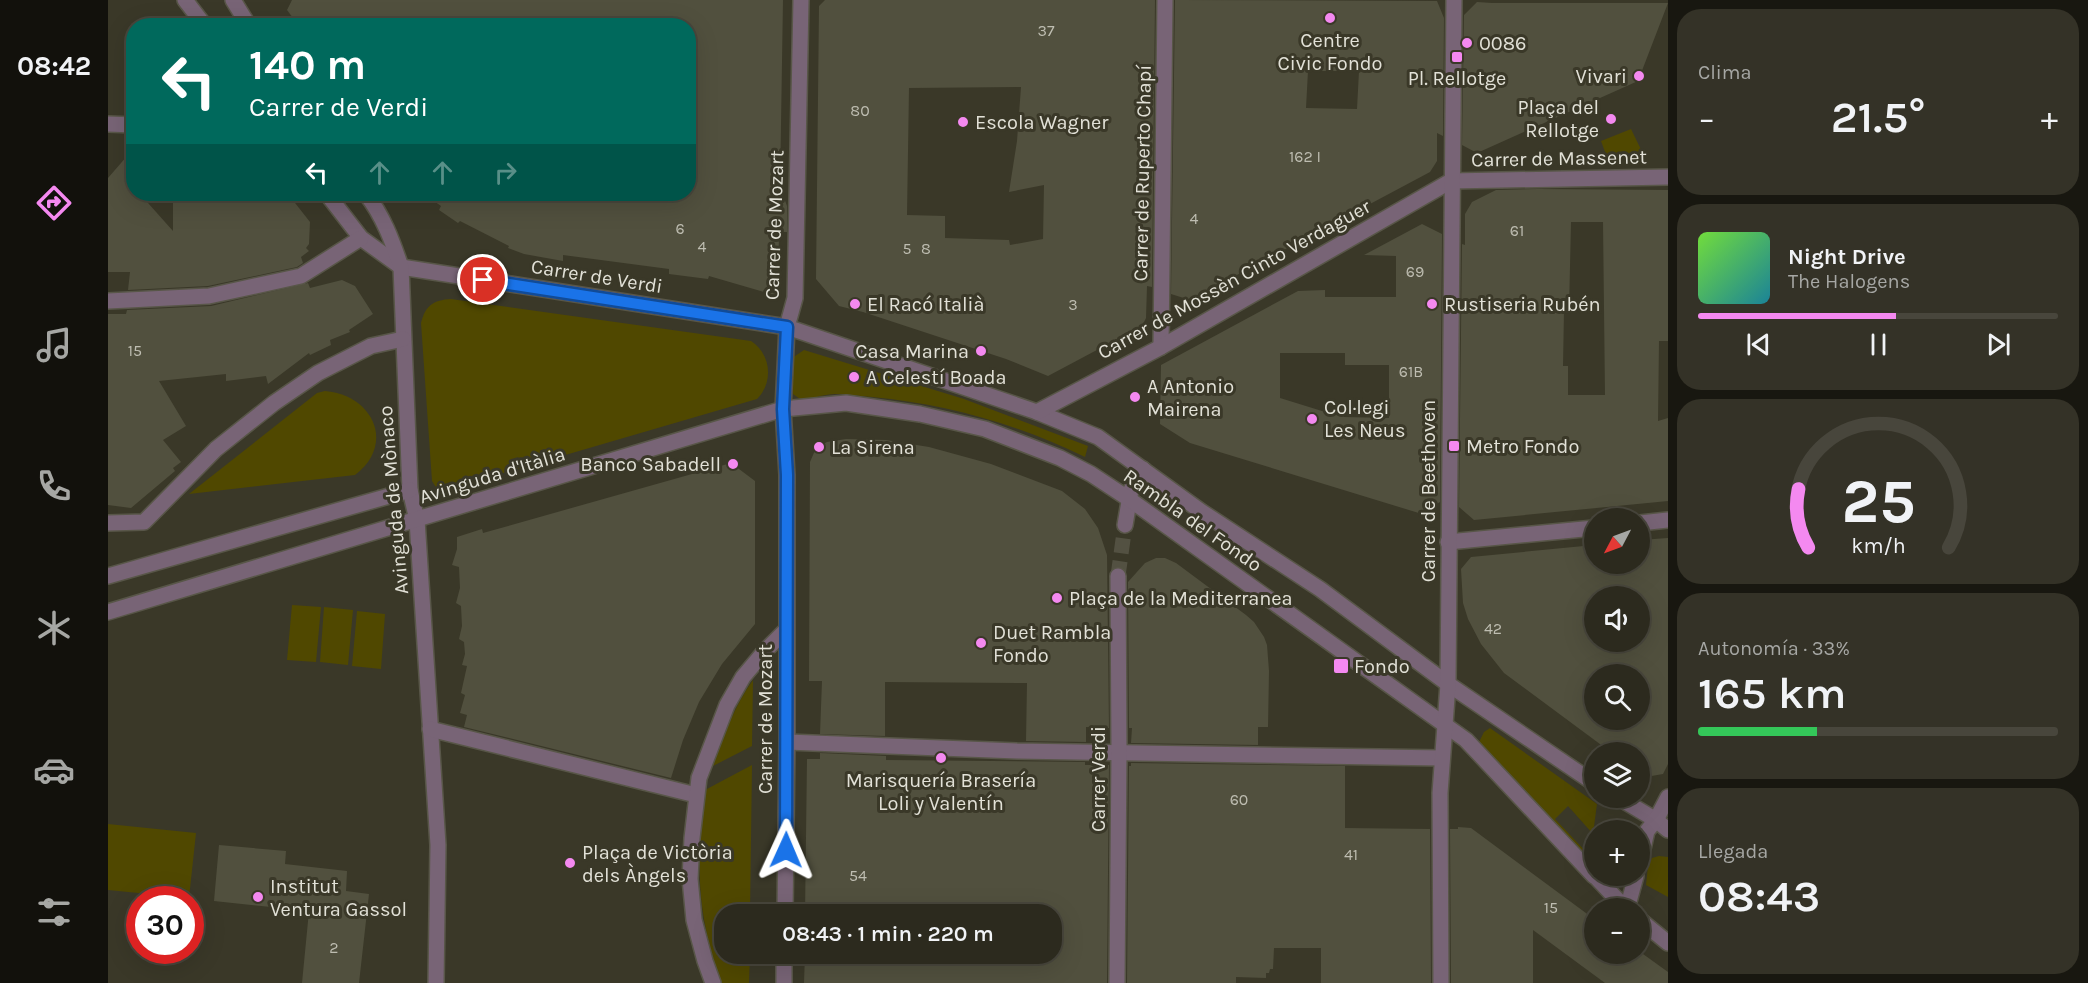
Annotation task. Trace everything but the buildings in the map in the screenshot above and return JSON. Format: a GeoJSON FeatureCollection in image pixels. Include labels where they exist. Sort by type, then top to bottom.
{"type":"FeatureCollection","features":[{"type":"Feature","properties":{"kind":"street"},"geometry":{"type":"LineString","coordinates":[[185,0],[198,18]]}},
{"type":"Feature","properties":{"kind":"street"},"geometry":{"type":"LineString","coordinates":[[233,0],[244,18]]}},
{"type":"Feature","properties":{"kind":"street","name":"Carrer de Mozart"},"geometry":{"type":"LineString","coordinates":[[785,904],[787,475],[783,409],[787,327],[795,298],[801,0]]}},
{"type":"Feature","properties":{"kind":"street","name":"Carrer de Ruperto Chapí"},"geometry":{"type":"LineString","coordinates":[[1161,347],[1165,0]]}},
{"type":"Feature","properties":{"kind":"street","name":"Carrer de Beethoven"},"geometry":{"type":"LineString","coordinates":[[1441,983],[1442,758],[1448,684],[1454,0]]}},
{"type":"Feature","properties":{"kind":"street"},"geometry":{"type":"LineString","coordinates":[[108,124],[126,125]]}},
{"type":"Feature","properties":{"kind":"street","name":"Carrer de Massenet"},"geometry":{"type":"LineString","coordinates":[[1451,181],[1668,177]]}},
{"type":"Feature","properties":{"kind":"street","name":"Carrer de Mossèn Cinto Verdaguer"},"geometry":{"type":"LineString","coordinates":[[1036,412],[1161,347],[1451,181]]}},
{"type":"Feature","properties":{"kind":"street"},"geometry":{"type":"LineString","coordinates":[[332,201],[361,238],[401,267]]}},
{"type":"Feature","properties":{"kind":"street","name":"Avinguda de Mònaco"},"geometry":{"type":"LineString","coordinates":[[371,201],[380,212],[391,235],[401,267],[410,490],[417,520],[438,845],[436,983]]}},
{"type":"Feature","properties":{"kind":"street"},"geometry":{"type":"LineString","coordinates":[[108,301],[209,296],[301,276],[361,238]]}},
{"type":"Feature","properties":{"kind":"street","name":"Carrer de Verdi"},"geometry":{"type":"LineString","coordinates":[[401,267],[787,327]]}},
{"type":"Feature","properties":{"kind":"street","name":"Rambla del Fondo"},"geometry":{"type":"LineString","coordinates":[[787,327],[1036,412],[1098,437],[1210,517],[1320,589],[1448,684],[1584,776]]}},
{"type":"Feature","properties":{"kind":"street"},"geometry":{"type":"LineString","coordinates":[[108,523],[144,522],[216,449],[274,403],[318,373],[370,346],[403,339]]}},
{"type":"Feature","properties":{"kind":"street","name":"Rambla del Fondo"},"geometry":{"type":"LineString","coordinates":[[783,409],[846,403],[920,414],[985,429],[1060,458],[1090,474],[1129,499],[1466,740],[1584,864]]}},
{"type":"Feature","properties":{"kind":"street","name":"Avinguda d'Itàlia"},"geometry":{"type":"LineString","coordinates":[[108,612],[783,409]]}},
{"type":"Feature","properties":{"kind":"street"},"geometry":{"type":"LineString","coordinates":[[1125,525],[1129,499],[1143,469]]}},
{"type":"Feature","properties":{"kind":"street","name":"Avinguda d'Itàlia"},"geometry":{"type":"LineString","coordinates":[[108,576],[410,490]]}},
{"type":"Feature","properties":{"kind":"street"},"geometry":{"type":"LineString","coordinates":[[1650,522],[1668,520]]}},
{"type":"Feature","properties":{"kind":"street"},"geometry":{"type":"LineString","coordinates":[[1448,542],[1584,529]]}},
{"type":"Feature","properties":{"kind":"street","name":"Carrer Verdi"},"geometry":{"type":"LineString","coordinates":[[1117,983],[1119,576]]}},
{"type":"Feature","properties":{"kind":"street","name":"Carrer de Mozart"},"geometry":{"type":"LineString","coordinates":[[713,983],[694,920],[690,879],[699,778],[727,705],[743,677],[786,630]]}},
{"type":"Feature","properties":{"kind":"street"},"geometry":{"type":"LineString","coordinates":[[430,729],[696,795]]}},
{"type":"Feature","properties":{"kind":"street"},"geometry":{"type":"LineString","coordinates":[[787,742],[1017,751],[1442,758]]}},
{"type":"Feature","properties":{"kind":"street"},"geometry":{"type":"LineString","coordinates":[[1650,827],[1668,796]]}},
{"type":"Feature","properties":{"kind":"street"},"geometry":{"type":"LineString","coordinates":[[1636,808],[1656,820],[1668,831]]}},
{"type":"Feature","properties":{"kind":"street","name":"Rambla del Fondo"},"geometry":{"type":"LineString","coordinates":[[1605,886],[1616,898]]}},
{"type":"Feature","properties":{"kind":"street"},"geometry":{"type":"LineString","coordinates":[[1650,928],[1668,943]]}},
{"type":"Feature","properties":{"kind":"street"},"geometry":{"type":"LineString","coordinates":[[784,964],[784,983]]}},
{"type":"Feature","properties":{"kind":"shaded area"},"geometry":{"type":"Polygon","coordinates":[[[1631,129],[1647,162],[1608,160],[1601,141],[1631,129]]]}},
{"type":"Feature","properties":{"kind":"shaded area"},"geometry":{"type":"Polygon","coordinates":[[[451,299],[751,341],[763,353],[766,361],[768,377],[766,385],[757,399],[445,490],[437,489],[432,481],[421,323],[425,312],[431,305],[451,299]]]}},
{"type":"Feature","properties":{"kind":"shaded area"},"geometry":{"type":"Polygon","coordinates":[[[804,350],[964,399],[1088,446],[1085,457],[1007,425],[954,410],[900,400],[843,394],[823,395],[803,401],[793,394],[792,358],[804,350]]]}},
{"type":"Feature","properties":{"kind":"shaded area"},"geometry":{"type":"Polygon","coordinates":[[[325,391],[342,394],[356,401],[373,423],[376,436],[374,449],[367,463],[355,475],[189,494],[317,393],[325,391]]]}},
{"type":"Feature","properties":{"kind":"shaded area"},"geometry":{"type":"Polygon","coordinates":[[[292,605],[321,607],[316,662],[287,660],[292,605]]]}},
{"type":"Feature","properties":{"kind":"shaded area"},"geometry":{"type":"Polygon","coordinates":[[[324,607],[353,610],[348,665],[320,662],[324,607]]]}},
{"type":"Feature","properties":{"kind":"shaded area"},"geometry":{"type":"Polygon","coordinates":[[[357,611],[385,614],[381,669],[352,666],[357,611]]]}},
{"type":"Feature","properties":{"kind":"shaded area"},"geometry":{"type":"Polygon","coordinates":[[[753,680],[752,746],[713,766],[725,732],[753,680]]]}},
{"type":"Feature","properties":{"kind":"shaded area"},"geometry":{"type":"Polygon","coordinates":[[[1490,728],[1584,795],[1584,808],[1596,808],[1595,820],[1584,820],[1584,824],[1568,806],[1555,819],[1584,850],[1584,856],[1479,742],[1484,732],[1490,728]]]}},
{"type":"Feature","properties":{"kind":"shaded area"},"geometry":{"type":"Polygon","coordinates":[[[752,765],[750,904],[714,904],[714,960],[700,887],[700,841],[705,790],[752,765]]]}},
{"type":"Feature","properties":{"kind":"shaded area"},"geometry":{"type":"Polygon","coordinates":[[[108,824],[196,833],[190,886],[126,886],[126,892],[108,890],[108,824]]]}},
{"type":"Feature","properties":{"kind":"shaded area"},"geometry":{"type":"Polygon","coordinates":[[[1668,857],[1668,897],[1648,886],[1650,886],[1652,858],[1668,857]]]}},
{"type":"Feature","properties":{"kind":"shaded area"},"geometry":{"type":"Polygon","coordinates":[[[715,964],[750,964],[749,983],[721,983],[715,964]]]}},
{"type":"Feature","properties":{"kind":"tunnel"},"geometry":{"type":"LineString","coordinates":[[1118,576],[1125,525]]}},
{"type":"Feature","properties":{"kind":"place","name":"Centre Civic Fondo"},"geometry":{"type":"Point","coordinates":[1330,18]}},
{"type":"Feature","properties":{"kind":"place","name":"0086"},"geometry":{"type":"Point","coordinates":[1467,43]}},
{"type":"Feature","properties":{"kind":"place","name":"Pl. Rellotge"},"geometry":{"type":"Point","coordinates":[1457,57]}},
{"type":"Feature","properties":{"kind":"place","name":"Vivari"},"geometry":{"type":"Point","coordinates":[1639,76]}},
{"type":"Feature","properties":{"kind":"place","name":"Plaça del Rellotge"},"geometry":{"type":"Point","coordinates":[1611,119]}},
{"type":"Feature","properties":{"kind":"place","name":"Escola Wagner"},"geometry":{"type":"Point","coordinates":[963,122]}},
{"type":"Feature","properties":{"kind":"place","name":"El Racó Italià"},"geometry":{"type":"Point","coordinates":[855,304]}},
{"type":"Feature","properties":{"kind":"place","name":"Rustiseria Rubén"},"geometry":{"type":"Point","coordinates":[1432,304]}},
{"type":"Feature","properties":{"kind":"place","name":"Casa Marina"},"geometry":{"type":"Point","coordinates":[981,351]}},
{"type":"Feature","properties":{"kind":"place","name":"A Celestí Boada"},"geometry":{"type":"Point","coordinates":[854,377]}},
{"type":"Feature","properties":{"kind":"place","name":"A Antonio Mairena"},"geometry":{"type":"Point","coordinates":[1135,397]}},
{"type":"Feature","properties":{"kind":"place","name":"Col·legi Les Neus"},"geometry":{"type":"Point","coordinates":[1312,419]}},
{"type":"Feature","properties":{"kind":"place","name":"Metro Fondo"},"geometry":{"type":"Point","coordinates":[1454,446]}},
{"type":"Feature","properties":{"kind":"place","name":"La Sirena"},"geometry":{"type":"Point","coordinates":[819,447]}},
{"type":"Feature","properties":{"kind":"place","name":"Banco Sabadell"},"geometry":{"type":"Point","coordinates":[733,464]}},
{"type":"Feature","properties":{"kind":"place","name":"Plaça de la Mediterranea"},"geometry":{"type":"Point","coordinates":[1057,598]}},
{"type":"Feature","properties":{"kind":"place","name":"Duet Rambla Fondo"},"geometry":{"type":"Point","coordinates":[981,643]}},
{"type":"Feature","properties":{"kind":"place","name":"Fondo"},"geometry":{"type":"Point","coordinates":[1341,666]}},
{"type":"Feature","properties":{"kind":"place","name":"Marisquería Brasería Loli y Valentín"},"geometry":{"type":"Point","coordinates":[941,758]}},
{"type":"Feature","properties":{"kind":"place","name":"Plaça de Victòria dels Àngels"},"geometry":{"type":"Point","coordinates":[570,863]}},
{"type":"Feature","properties":{"kind":"place","name":"Institut Ventura Gassol"},"geometry":{"type":"Point","coordinates":[258,897]}},
{"type":"Feature","properties":{"kind":"route"},"geometry":{"type":"LineString","coordinates":[[483,280],[787,327],[783,409],[787,475],[786,850]]}}]}
